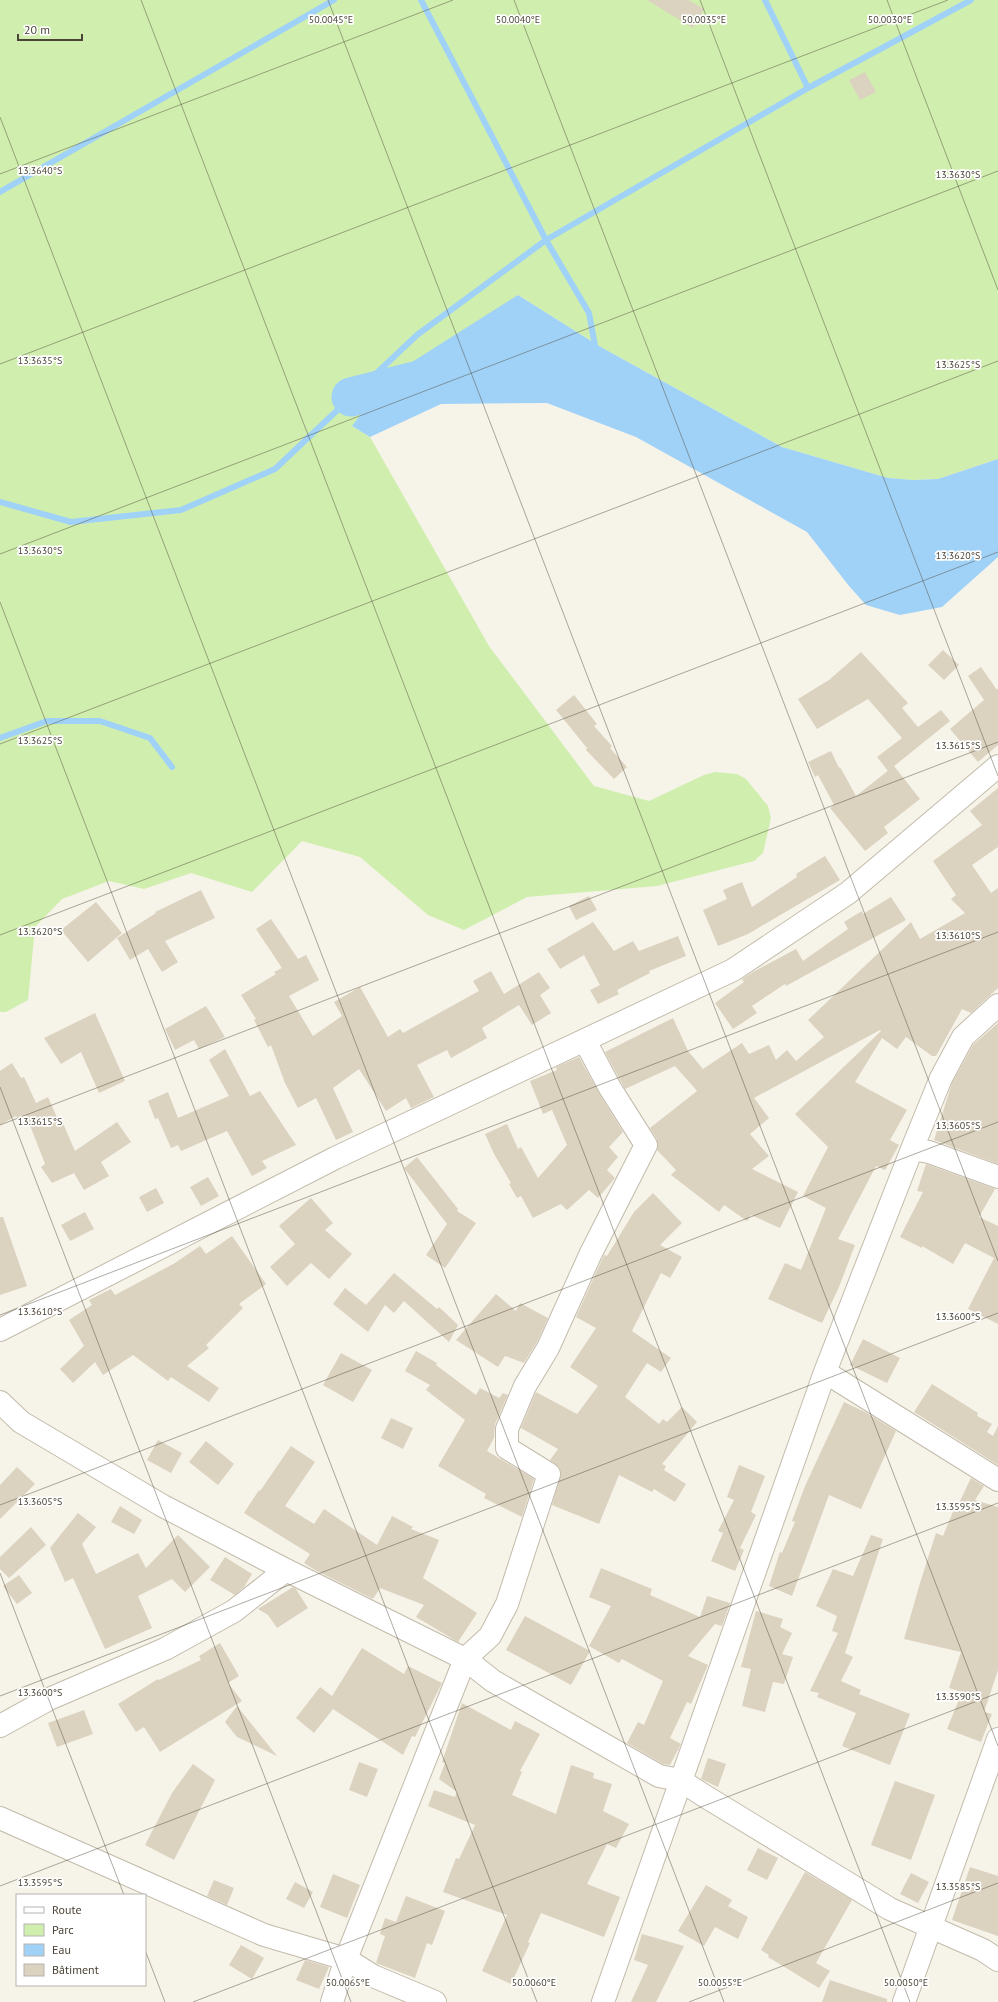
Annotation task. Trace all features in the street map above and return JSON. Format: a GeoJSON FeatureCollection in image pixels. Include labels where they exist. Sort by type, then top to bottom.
{"type":"FeatureCollection","features":[{"type":"Feature","properties":{"kind":"street"},"geometry":{"type":"LineString","coordinates":[[0,1330],[335,1158],[733,970],[848,893],[998,766]]}},
{"type":"Feature","properties":{"kind":"street"},"geometry":{"type":"LineString","coordinates":[[603,2002],[825,1372],[912,1149],[941,1078],[963,1037],[998,1005]]}},
{"type":"Feature","properties":{"kind":"street"},"geometry":{"type":"LineString","coordinates":[[332,2002],[346,1959],[466,1659],[490,1636],[507,1604],[549,1474],[507,1448],[507,1429],[525,1386],[548,1348],[591,1253],[646,1146],[610,1088],[585,1041]]}},
{"type":"Feature","properties":{"kind":"street"},"geometry":{"type":"LineString","coordinates":[[912,1149],[929,1152],[998,1177]]}},
{"type":"Feature","properties":{"kind":"street"},"geometry":{"type":"LineString","coordinates":[[825,1372],[998,1480]]}},
{"type":"Feature","properties":{"kind":"street"},"geometry":{"type":"LineString","coordinates":[[0,1402],[21,1422],[163,1506],[286,1570],[466,1659],[493,1681],[659,1776],[680,1780],[702,1796],[890,1909],[983,1950],[998,1960]]}},
{"type":"Feature","properties":{"kind":"street"},"geometry":{"type":"LineString","coordinates":[[0,1726],[49,1699],[164,1649],[234,1611],[286,1570]]}},
{"type":"Feature","properties":{"kind":"street"},"geometry":{"type":"LineString","coordinates":[[904,2002],[998,1740]]}},
{"type":"Feature","properties":{"kind":"street"},"geometry":{"type":"LineString","coordinates":[[0,1818],[264,1935],[346,1959],[372,1976],[435,2002]]}},
{"type":"Feature","properties":{"kind":"green space"},"geometry":{"type":"Polygon","coordinates":[[[0,0],[998,0],[998,459],[938,479],[913,480],[888,478],[782,447],[599,346],[518,295],[352,426],[370,437],[489,646],[594,786],[649,801],[704,775],[715,772],[737,774],[746,779],[768,806],[771,818],[763,853],[754,861],[657,886],[527,897],[464,930],[428,915],[360,857],[302,841],[252,892],[191,873],[144,889],[109,881],[62,899],[35,927],[28,1000],[6,1012],[0,1012],[0,0]]]}},
{"type":"Feature","properties":{"kind":"water"},"geometry":{"type":"Polygon","coordinates":[[[518,295],[599,346],[782,447],[888,478],[913,480],[938,479],[998,459],[998,557],[942,607],[900,615],[866,605],[849,586],[807,532],[636,437],[547,403],[441,404],[370,437],[352,426],[390,376],[518,295]]]}},
{"type":"Feature","properties":{"kind":"building"},"geometry":{"type":"Polygon","coordinates":[[[647,0],[688,0],[704,9],[693,28],[647,0]]]}},
{"type":"Feature","properties":{"kind":"building"},"geometry":{"type":"Polygon","coordinates":[[[865,72],[876,92],[860,100],[849,80],[865,72]]]}},
{"type":"Feature","properties":{"kind":"building"},"geometry":{"type":"Polygon","coordinates":[[[943,650],[959,665],[944,680],[928,665],[943,650]]]}},
{"type":"Feature","properties":{"kind":"building"},"geometry":{"type":"Polygon","coordinates":[[[861,652],[908,703],[902,708],[918,727],[941,710],[950,721],[888,771],[877,757],[902,738],[868,699],[817,729],[798,699],[829,680],[861,652]]]}},
{"type":"Feature","properties":{"kind":"building"},"geometry":{"type":"Polygon","coordinates":[[[981,667],[997,690],[998,688],[998,745],[978,762],[950,729],[984,700],[968,676],[981,667]]]}},
{"type":"Feature","properties":{"kind":"building"},"geometry":{"type":"Polygon","coordinates":[[[574,695],[597,724],[594,726],[612,746],[610,748],[627,767],[614,779],[586,750],[587,748],[556,710],[574,695]]]}},
{"type":"Feature","properties":{"kind":"building"},"geometry":{"type":"Polygon","coordinates":[[[831,751],[839,768],[840,767],[856,796],[894,766],[920,799],[884,827],[888,833],[865,851],[830,808],[834,805],[818,775],[815,777],[808,762],[831,751]]]}},
{"type":"Feature","properties":{"kind":"building"},"geometry":{"type":"Polygon","coordinates":[[[998,788],[998,847],[972,865],[991,893],[998,888],[998,988],[971,1013],[962,1009],[936,1056],[932,1056],[906,1037],[897,1049],[882,1038],[855,1082],[907,1110],[890,1140],[899,1145],[885,1170],[876,1166],[838,1239],[855,1245],[839,1287],[822,1323],[768,1299],[785,1263],[801,1270],[826,1208],[803,1196],[828,1147],[795,1114],[881,1031],[880,1030],[754,1098],[769,1118],[750,1134],[769,1156],[752,1169],[798,1192],[780,1228],[751,1215],[747,1221],[724,1205],[719,1212],[671,1175],[676,1170],[657,1150],[657,1139],[650,1128],[697,1091],[675,1066],[625,1089],[605,1052],[673,1018],[688,1051],[703,1069],[742,1043],[749,1054],[769,1045],[776,1060],[787,1050],[796,1061],[824,1037],[808,1020],[911,922],[920,939],[965,913],[951,899],[956,895],[933,861],[982,825],[970,811],[998,788]]]}},
{"type":"Feature","properties":{"kind":"building"},"geometry":{"type":"Polygon","coordinates":[[[825,856],[840,880],[748,934],[718,946],[703,910],[727,899],[723,890],[742,882],[752,907],[797,877],[796,874],[825,856]]]}},
{"type":"Feature","properties":{"kind":"building"},"geometry":{"type":"Polygon","coordinates":[[[201,890],[215,918],[165,941],[178,962],[162,972],[148,949],[130,960],[117,938],[156,913],[155,912],[201,890]]]}},
{"type":"Feature","properties":{"kind":"building"},"geometry":{"type":"Polygon","coordinates":[[[589,896],[597,910],[576,920],[569,906],[589,896]]]}},
{"type":"Feature","properties":{"kind":"building"},"geometry":{"type":"Polygon","coordinates":[[[891,897],[906,920],[786,986],[785,984],[752,1006],[757,1013],[733,1029],[715,1003],[744,982],[742,979],[796,949],[803,961],[848,929],[844,922],[862,911],[863,914],[891,897]]]}},
{"type":"Feature","properties":{"kind":"building"},"geometry":{"type":"Polygon","coordinates":[[[96,902],[122,933],[88,962],[61,930],[96,902]]]}},
{"type":"Feature","properties":{"kind":"building"},"geometry":{"type":"Polygon","coordinates":[[[271,919],[298,959],[306,955],[319,980],[289,996],[313,1036],[342,1016],[334,1002],[360,987],[388,1037],[400,1029],[403,1033],[479,991],[473,981],[491,971],[504,994],[539,972],[550,988],[540,995],[551,1013],[532,1025],[519,1005],[482,1028],[487,1038],[451,1058],[447,1050],[417,1065],[434,1097],[411,1108],[406,1098],[386,1111],[359,1069],[333,1088],[353,1132],[336,1140],[316,1098],[298,1108],[285,1083],[271,1045],[268,1047],[254,1020],[256,1019],[241,995],[276,974],[274,972],[282,968],[256,929],[271,919]]]}},
{"type":"Feature","properties":{"kind":"building"},"geometry":{"type":"Polygon","coordinates":[[[593,922],[614,951],[633,941],[639,951],[678,936],[686,956],[649,971],[650,973],[617,990],[619,994],[598,1004],[590,990],[600,985],[584,955],[560,969],[547,949],[593,922]]]}},
{"type":"Feature","properties":{"kind":"building"},"geometry":{"type":"Polygon","coordinates":[[[206,1006],[225,1037],[199,1049],[194,1040],[175,1050],[165,1029],[206,1006]]]}},
{"type":"Feature","properties":{"kind":"building"},"geometry":{"type":"Polygon","coordinates":[[[95,1013],[125,1081],[99,1093],[81,1052],[61,1064],[44,1038],[95,1013]]]}},
{"type":"Feature","properties":{"kind":"building"},"geometry":{"type":"Polygon","coordinates":[[[998,1023],[998,1164],[934,1140],[952,1083],[973,1045],[998,1023]]]}},
{"type":"Feature","properties":{"kind":"building"},"geometry":{"type":"Polygon","coordinates":[[[225,1049],[250,1096],[260,1091],[296,1145],[262,1161],[267,1168],[252,1176],[227,1131],[181,1151],[178,1145],[171,1148],[158,1118],[155,1119],[148,1101],[168,1092],[178,1118],[229,1096],[209,1060],[225,1049]]]}},
{"type":"Feature","properties":{"kind":"building"},"geometry":{"type":"Polygon","coordinates":[[[579,1057],[623,1132],[609,1147],[618,1157],[607,1170],[615,1178],[598,1198],[589,1190],[567,1210],[561,1204],[533,1218],[521,1196],[517,1198],[509,1184],[511,1183],[494,1154],[485,1134],[507,1124],[518,1149],[521,1147],[538,1178],[567,1145],[552,1110],[543,1114],[530,1081],[557,1070],[556,1067],[579,1057]]]}},
{"type":"Feature","properties":{"kind":"building"},"geometry":{"type":"Polygon","coordinates":[[[12,1063],[21,1078],[24,1077],[36,1103],[48,1097],[59,1122],[62,1121],[75,1151],[117,1122],[131,1142],[101,1162],[109,1176],[84,1190],[74,1173],[52,1183],[41,1167],[45,1164],[26,1115],[19,1120],[16,1116],[0,1125],[0,1071],[12,1063]]]}},
{"type":"Feature","properties":{"kind":"building"},"geometry":{"type":"Polygon","coordinates":[[[417,1157],[458,1209],[457,1211],[476,1223],[445,1268],[426,1255],[447,1224],[404,1168],[417,1157]]]}},
{"type":"Feature","properties":{"kind":"building"},"geometry":{"type":"Polygon","coordinates":[[[926,1164],[995,1189],[979,1217],[998,1226],[998,1324],[968,1309],[994,1258],[965,1243],[953,1264],[922,1246],[922,1248],[900,1237],[923,1192],[917,1191],[926,1164]]]}},
{"type":"Feature","properties":{"kind":"building"},"geometry":{"type":"Polygon","coordinates":[[[208,1177],[219,1196],[201,1206],[190,1187],[208,1177]]]}},
{"type":"Feature","properties":{"kind":"building"},"geometry":{"type":"Polygon","coordinates":[[[156,1188],[164,1203],[147,1212],[139,1197],[156,1188]]]}},
{"type":"Feature","properties":{"kind":"building"},"geometry":{"type":"Polygon","coordinates":[[[653,1193],[682,1223],[660,1245],[682,1257],[670,1278],[661,1273],[632,1331],[671,1358],[661,1372],[647,1363],[625,1397],[659,1424],[663,1419],[667,1422],[682,1407],[697,1422],[662,1464],[666,1466],[664,1470],[686,1484],[675,1502],[654,1489],[652,1492],[619,1475],[599,1524],[552,1505],[561,1473],[559,1467],[550,1460],[558,1449],[521,1428],[536,1392],[577,1414],[598,1386],[570,1367],[596,1328],[576,1317],[604,1255],[607,1256],[634,1212],[653,1193]]]}},
{"type":"Feature","properties":{"kind":"building"},"geometry":{"type":"Polygon","coordinates":[[[311,1198],[333,1223],[325,1230],[352,1254],[329,1279],[311,1263],[287,1286],[270,1267],[295,1244],[279,1226],[311,1198]]]}},
{"type":"Feature","properties":{"kind":"building"},"geometry":{"type":"Polygon","coordinates":[[[85,1212],[94,1229],[70,1241],[61,1225],[85,1212]]]}},
{"type":"Feature","properties":{"kind":"building"},"geometry":{"type":"Polygon","coordinates":[[[0,1217],[3,1217],[27,1286],[0,1295],[0,1217]]]}},
{"type":"Feature","properties":{"kind":"building"},"geometry":{"type":"Polygon","coordinates":[[[232,1236],[266,1284],[239,1304],[243,1308],[206,1345],[209,1348],[187,1366],[219,1388],[209,1402],[171,1377],[168,1381],[133,1355],[103,1375],[95,1362],[73,1383],[60,1369],[84,1346],[69,1320],[92,1305],[89,1300],[111,1289],[115,1295],[175,1263],[200,1246],[206,1254],[232,1236]]]}},
{"type":"Feature","properties":{"kind":"building"},"geometry":{"type":"Polygon","coordinates":[[[394,1273],[437,1309],[439,1307],[458,1325],[449,1342],[404,1301],[394,1313],[385,1305],[368,1332],[333,1304],[345,1288],[366,1305],[394,1273]]]}},
{"type":"Feature","properties":{"kind":"building"},"geometry":{"type":"Polygon","coordinates":[[[496,1294],[516,1311],[520,1303],[548,1318],[537,1342],[524,1363],[505,1356],[498,1367],[456,1340],[496,1294]]]}},
{"type":"Feature","properties":{"kind":"building"},"geometry":{"type":"Polygon","coordinates":[[[863,1339],[900,1358],[887,1383],[850,1365],[863,1339]]]}},
{"type":"Feature","properties":{"kind":"building"},"geometry":{"type":"Polygon","coordinates":[[[416,1351],[437,1363],[436,1365],[476,1395],[480,1388],[499,1398],[503,1393],[508,1395],[495,1424],[494,1438],[487,1451],[534,1479],[522,1517],[484,1498],[486,1494],[438,1466],[465,1420],[426,1390],[430,1385],[405,1371],[416,1351]]]}},
{"type":"Feature","properties":{"kind":"building"},"geometry":{"type":"Polygon","coordinates":[[[341,1353],[372,1370],[353,1402],[323,1385],[341,1353]]]}},
{"type":"Feature","properties":{"kind":"building"},"geometry":{"type":"Polygon","coordinates":[[[932,1384],[978,1413],[977,1416],[992,1424],[987,1432],[993,1436],[998,1426],[998,1465],[914,1412],[932,1384]]]}},
{"type":"Feature","properties":{"kind":"building"},"geometry":{"type":"Polygon","coordinates":[[[844,1402],[865,1412],[896,1431],[861,1509],[829,1495],[792,1596],[769,1586],[780,1552],[782,1553],[795,1522],[792,1521],[805,1486],[844,1402]]]}},
{"type":"Feature","properties":{"kind":"building"},"geometry":{"type":"Polygon","coordinates":[[[391,1418],[413,1428],[403,1449],[381,1438],[391,1418]]]}},
{"type":"Feature","properties":{"kind":"building"},"geometry":{"type":"Polygon","coordinates":[[[158,1440],[182,1453],[171,1473],[147,1460],[158,1440]]]}},
{"type":"Feature","properties":{"kind":"building"},"geometry":{"type":"Polygon","coordinates":[[[206,1441],[234,1464],[218,1485],[189,1462],[206,1441]]]}},
{"type":"Feature","properties":{"kind":"building"},"geometry":{"type":"Polygon","coordinates":[[[291,1446],[315,1462],[285,1506],[314,1524],[324,1509],[377,1545],[392,1516],[413,1527],[411,1529],[439,1540],[423,1578],[477,1613],[458,1642],[416,1617],[424,1605],[380,1588],[373,1599],[315,1570],[304,1563],[310,1554],[244,1513],[291,1446]]]}},
{"type":"Feature","properties":{"kind":"building"},"geometry":{"type":"Polygon","coordinates":[[[739,1465],[765,1476],[751,1512],[756,1515],[740,1548],[744,1550],[735,1571],[711,1561],[723,1533],[718,1531],[734,1500],[727,1497],[739,1465]]]}},
{"type":"Feature","properties":{"kind":"building"},"geometry":{"type":"Polygon","coordinates":[[[17,1467],[35,1484],[0,1519],[0,1485],[17,1467]]]}},
{"type":"Feature","properties":{"kind":"building"},"geometry":{"type":"Polygon","coordinates":[[[971,1478],[984,1486],[975,1500],[998,1507],[998,1670],[984,1712],[992,1714],[981,1742],[947,1729],[962,1692],[949,1688],[961,1652],[904,1639],[936,1533],[943,1536],[957,1502],[959,1503],[971,1478]]]}},
{"type":"Feature","properties":{"kind":"building"},"geometry":{"type":"Polygon","coordinates":[[[120,1506],[142,1520],[134,1534],[111,1522],[120,1506]]]}},
{"type":"Feature","properties":{"kind":"building"},"geometry":{"type":"Polygon","coordinates":[[[78,1513],[96,1527],[82,1544],[96,1574],[138,1553],[146,1568],[178,1535],[210,1567],[185,1592],[172,1579],[138,1596],[152,1628],[105,1649],[73,1578],[65,1582],[50,1548],[78,1513]]]}},
{"type":"Feature","properties":{"kind":"building"},"geometry":{"type":"Polygon","coordinates":[[[31,1527],[46,1545],[9,1578],[0,1569],[0,1557],[31,1527]]]}},
{"type":"Feature","properties":{"kind":"building"},"geometry":{"type":"Polygon","coordinates":[[[871,1535],[883,1539],[845,1653],[853,1657],[841,1681],[861,1690],[859,1694],[910,1714],[890,1765],[842,1746],[856,1713],[817,1697],[819,1693],[810,1691],[838,1633],[832,1631],[837,1616],[816,1606],[833,1569],[853,1576],[871,1535]]]}},
{"type":"Feature","properties":{"kind":"building"},"geometry":{"type":"Polygon","coordinates":[[[225,1557],[252,1574],[244,1587],[235,1595],[210,1580],[225,1557]]]}},
{"type":"Feature","properties":{"kind":"building"},"geometry":{"type":"Polygon","coordinates":[[[601,1568],[652,1589],[650,1595],[700,1617],[707,1596],[730,1603],[722,1626],[715,1624],[688,1656],[708,1665],[691,1704],[687,1702],[670,1738],[681,1744],[670,1765],[663,1764],[627,1743],[638,1722],[644,1725],[663,1681],[622,1659],[619,1663],[589,1646],[611,1606],[589,1597],[601,1568]]]}},
{"type":"Feature","properties":{"kind":"building"},"geometry":{"type":"Polygon","coordinates":[[[19,1575],[32,1593],[17,1604],[3,1586],[19,1575]]]}},
{"type":"Feature","properties":{"kind":"building"},"geometry":{"type":"Polygon","coordinates":[[[293,1587],[296,1589],[308,1608],[277,1628],[268,1615],[258,1609],[293,1587]]]}},
{"type":"Feature","properties":{"kind":"building"},"geometry":{"type":"Polygon","coordinates":[[[756,1611],[783,1619],[780,1627],[792,1633],[782,1654],[793,1657],[784,1684],[773,1682],[765,1712],[742,1706],[751,1669],[741,1667],[756,1611]]]}},
{"type":"Feature","properties":{"kind":"building"},"geometry":{"type":"Polygon","coordinates":[[[525,1616],[590,1651],[571,1685],[506,1650],[525,1616]]]}},
{"type":"Feature","properties":{"kind":"building"},"geometry":{"type":"Polygon","coordinates":[[[220,1643],[239,1676],[228,1683],[242,1701],[160,1752],[144,1727],[136,1732],[118,1704],[158,1679],[159,1680],[201,1660],[199,1656],[220,1643]]]}},
{"type":"Feature","properties":{"kind":"building"},"geometry":{"type":"Polygon","coordinates":[[[362,1648],[404,1674],[408,1666],[442,1683],[415,1737],[412,1736],[403,1755],[333,1709],[314,1733],[296,1718],[320,1687],[332,1696],[362,1648]]]}},
{"type":"Feature","properties":{"kind":"building"},"geometry":{"type":"Polygon","coordinates":[[[462,1703],[511,1730],[515,1721],[540,1734],[520,1771],[522,1772],[512,1795],[556,1814],[571,1765],[594,1773],[593,1778],[612,1784],[603,1811],[629,1824],[616,1848],[607,1844],[587,1884],[620,1897],[604,1937],[541,1913],[528,1942],[530,1943],[511,1984],[482,1971],[507,1915],[443,1892],[456,1858],[459,1859],[475,1825],[428,1806],[434,1790],[455,1797],[457,1792],[439,1779],[445,1763],[442,1762],[462,1703]]]}},
{"type":"Feature","properties":{"kind":"building"},"geometry":{"type":"Polygon","coordinates":[[[237,1706],[277,1756],[237,1737],[225,1722],[237,1706]]]}},
{"type":"Feature","properties":{"kind":"building"},"geometry":{"type":"Polygon","coordinates":[[[84,1710],[93,1734],[57,1747],[48,1723],[84,1710]]]}},
{"type":"Feature","properties":{"kind":"building"},"geometry":{"type":"Polygon","coordinates":[[[708,1758],[726,1764],[718,1787],[701,1779],[708,1758]]]}},
{"type":"Feature","properties":{"kind":"building"},"geometry":{"type":"Polygon","coordinates":[[[359,1762],[378,1769],[367,1797],[349,1790],[359,1762]]]}},
{"type":"Feature","properties":{"kind":"building"},"geometry":{"type":"Polygon","coordinates":[[[193,1764],[215,1780],[174,1860],[145,1845],[172,1793],[193,1764]]]}},
{"type":"Feature","properties":{"kind":"building"},"geometry":{"type":"Polygon","coordinates":[[[895,1781],[935,1795],[911,1860],[871,1845],[895,1781]]]}},
{"type":"Feature","properties":{"kind":"building"},"geometry":{"type":"Polygon","coordinates":[[[758,1848],[778,1858],[767,1880],[747,1870],[758,1848]]]}},
{"type":"Feature","properties":{"kind":"building"},"geometry":{"type":"Polygon","coordinates":[[[970,1867],[998,1876],[998,1936],[952,1920],[970,1867]]]}},
{"type":"Feature","properties":{"kind":"building"},"geometry":{"type":"Polygon","coordinates":[[[805,1872],[852,1900],[816,1963],[830,1971],[819,1988],[768,1957],[769,1955],[761,1950],[805,1872]]]}},
{"type":"Feature","properties":{"kind":"building"},"geometry":{"type":"Polygon","coordinates":[[[911,1873],[929,1882],[918,1903],[900,1894],[911,1873]]]}},
{"type":"Feature","properties":{"kind":"building"},"geometry":{"type":"Polygon","coordinates":[[[333,1874],[360,1885],[347,1918],[320,1907],[333,1874]]]}},
{"type":"Feature","properties":{"kind":"building"},"geometry":{"type":"Polygon","coordinates":[[[214,1880],[234,1888],[227,1905],[207,1896],[214,1880]]]}},
{"type":"Feature","properties":{"kind":"building"},"geometry":{"type":"Polygon","coordinates":[[[295,1882],[313,1892],[304,1908],[286,1899],[295,1882]]]}},
{"type":"Feature","properties":{"kind":"building"},"geometry":{"type":"Polygon","coordinates":[[[706,1885],[732,1900],[728,1906],[748,1917],[738,1939],[715,1927],[704,1946],[678,1931],[706,1885]]]}},
{"type":"Feature","properties":{"kind":"building"},"geometry":{"type":"Polygon","coordinates":[[[406,1896],[445,1911],[432,1945],[427,1943],[415,1978],[376,1963],[385,1936],[380,1934],[385,1918],[396,1922],[406,1896]]]}},
{"type":"Feature","properties":{"kind":"building"},"geometry":{"type":"Polygon","coordinates":[[[642,1934],[684,1946],[656,2002],[631,2002],[648,1965],[634,1960],[642,1934]]]}},
{"type":"Feature","properties":{"kind":"building"},"geometry":{"type":"Polygon","coordinates":[[[241,1945],[264,1958],[252,1979],[229,1965],[241,1945]]]}},
{"type":"Feature","properties":{"kind":"building"},"geometry":{"type":"Polygon","coordinates":[[[305,1960],[329,1967],[319,1989],[296,1980],[305,1960]]]}},
{"type":"Feature","properties":{"kind":"building"},"geometry":{"type":"Polygon","coordinates":[[[830,1980],[887,1999],[887,2002],[822,2002],[830,1980]]]}},
{"type":"Feature","properties":{"kind":"waterway"},"geometry":{"type":"LineString","coordinates":[[0,192],[334,0]]}},
{"type":"Feature","properties":{"kind":"waterway"},"geometry":{"type":"LineString","coordinates":[[421,0],[546,240],[589,313],[596,351]]}},
{"type":"Feature","properties":{"kind":"waterway"},"geometry":{"type":"LineString","coordinates":[[765,0],[808,88],[971,0]]}},
{"type":"Feature","properties":{"kind":"waterway"},"geometry":{"type":"LineString","coordinates":[[0,502],[71,522],[181,510],[275,469],[417,335],[546,240],[808,88]]}},
{"type":"Feature","properties":{"kind":"waterway"},"geometry":{"type":"LineString","coordinates":[[351,397],[431,377]]}},
{"type":"Feature","properties":{"kind":"waterway"},"geometry":{"type":"LineString","coordinates":[[0,738],[47,721],[100,721],[150,738],[172,767]]}}]}
